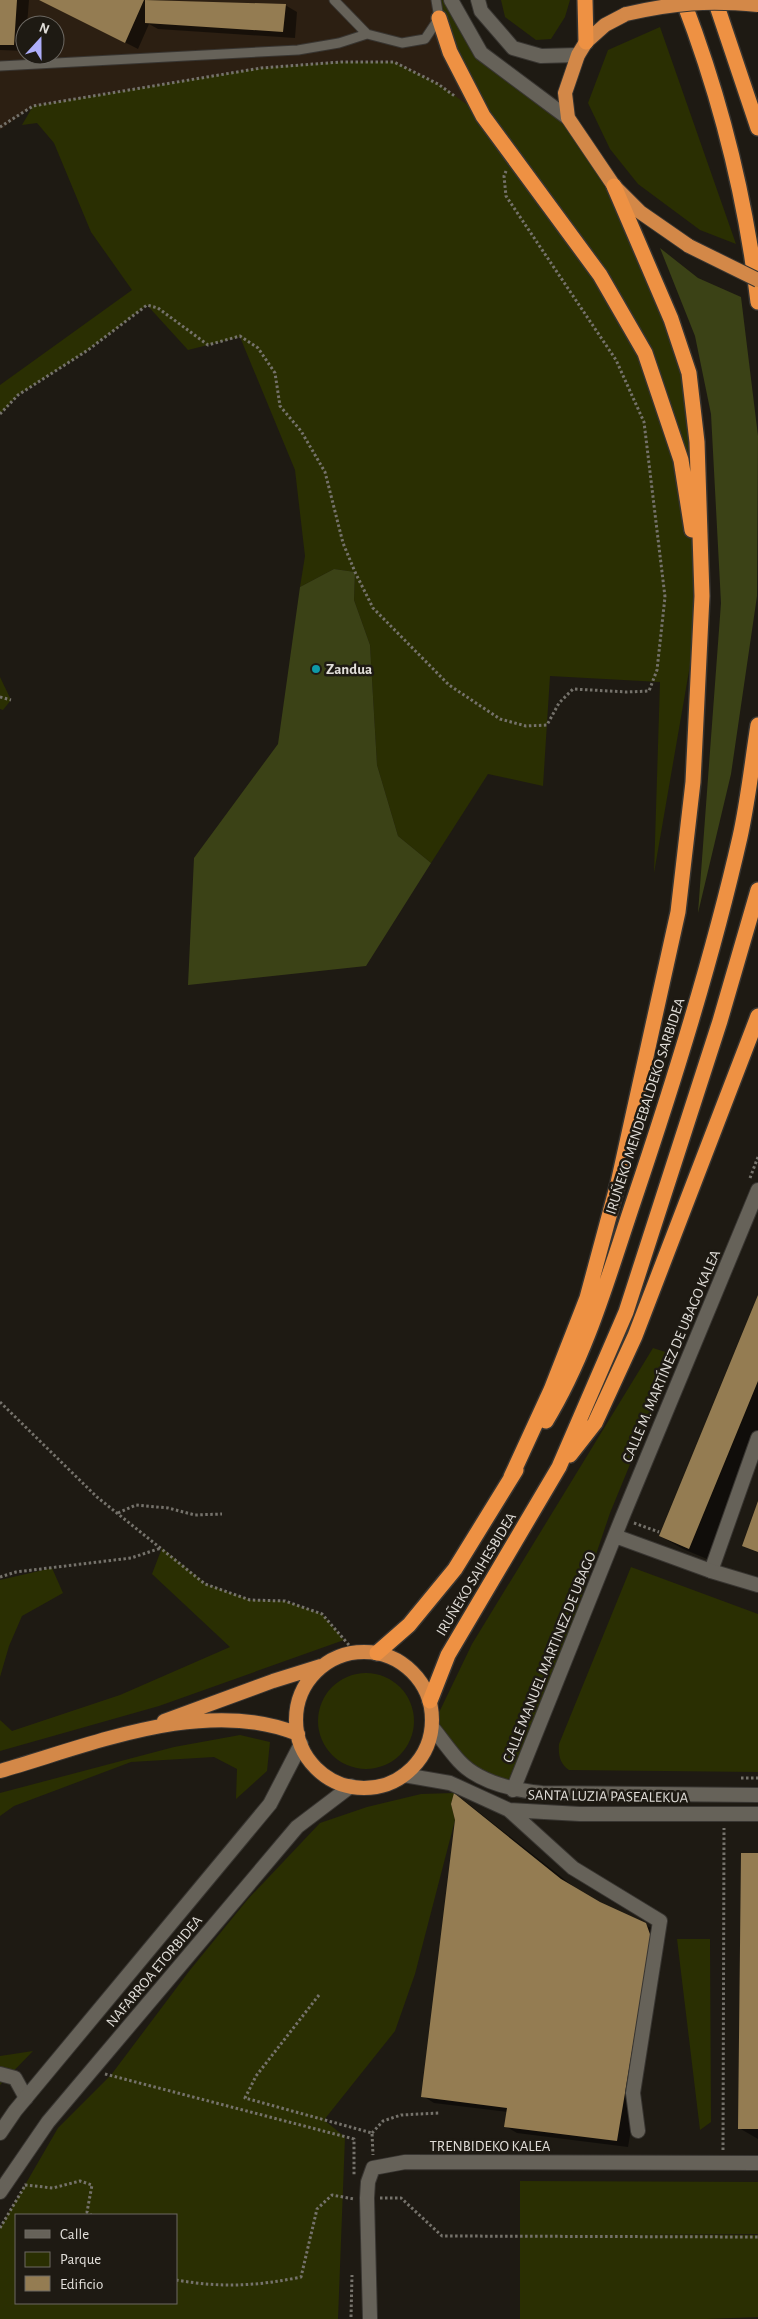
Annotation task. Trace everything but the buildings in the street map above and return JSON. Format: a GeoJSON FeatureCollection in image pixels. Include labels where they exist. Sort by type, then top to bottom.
{"type":"FeatureCollection","features":[{"type":"Feature","properties":{"kind":"highway"},"geometry":{"type":"LineString","coordinates":[[585,0],[586,42]]}},
{"type":"Feature","properties":{"kind":"highway"},"geometry":{"type":"LineString","coordinates":[[683,0],[705,57],[736,180],[754,268],[758,302]]}},
{"type":"Feature","properties":{"kind":"highway"},"geometry":{"type":"LineString","coordinates":[[715,0],[758,128]]}},
{"type":"Feature","properties":{"kind":"highway"},"geometry":{"type":"LineString","coordinates":[[511,1477],[551,1390],[587,1298],[618,1183],[678,912],[693,782],[702,596],[697,442],[689,373],[671,319],[614,186],[568,118],[565,93],[578,55],[586,42],[604,25],[626,14],[674,3],[725,0],[758,5]]}},
{"type":"Feature","properties":{"kind":"highway"},"geometry":{"type":"LineString","coordinates":[[439,18],[450,52],[483,116],[600,275],[645,353],[681,460],[702,596]]}},
{"type":"Feature","properties":{"kind":"highway"},"geometry":{"type":"LineString","coordinates":[[614,186],[640,212],[689,246],[758,280]]}},
{"type":"Feature","properties":{"kind":"highway","name":"IRUÑEKO MENDEBALDEKO SARBIDEA"},"geometry":{"type":"LineString","coordinates":[[511,1477],[563,1393],[604,1291],[659,1125],[703,982],[740,836],[758,725]]}},
{"type":"Feature","properties":{"kind":"highway"},"geometry":{"type":"LineString","coordinates":[[559,1468],[626,1312],[720,1021],[758,890]]}},
{"type":"Feature","properties":{"kind":"highway"},"geometry":{"type":"LineString","coordinates":[[559,1468],[595,1423],[631,1344],[758,1016]]}},
{"type":"Feature","properties":{"kind":"highway","name":"IRUÑEKO SAIHESBIDEA"},"geometry":{"type":"LineString","coordinates":[[430,1701],[448,1655],[559,1468]]}},
{"type":"Feature","properties":{"kind":"highway","name":"IRUÑEKO SAIHESBIDEA"},"geometry":{"type":"LineString","coordinates":[[377,1653],[410,1625],[455,1569],[511,1477]]}},
{"type":"Feature","properties":{"kind":"highway"},"geometry":{"type":"LineString","coordinates":[[0,1771],[150,1728],[195,1709],[322,1666],[339,1656],[355,1652],[377,1653],[395,1659],[410,1669],[422,1684],[430,1701],[432,1727],[428,1746],[418,1762],[404,1776],[388,1784],[370,1788],[351,1786],[330,1778],[312,1764],[299,1739],[296,1712],[300,1697],[309,1680],[322,1666]]}},
{"type":"Feature","properties":{"kind":"highway"},"geometry":{"type":"LineString","coordinates":[[150,1728],[214,1718],[275,1724],[299,1739]]}},
{"type":"Feature","properties":{"kind":"street"},"geometry":{"type":"LineString","coordinates":[[451,0],[481,53],[568,118]]}},
{"type":"Feature","properties":{"kind":"street"},"geometry":{"type":"LineString","coordinates":[[478,0],[481,11],[513,48],[541,56],[578,55]]}},
{"type":"Feature","properties":{"kind":"street","name":"CALLE M. MARTÍNEZ DE UBAGO KALEA"},"geometry":{"type":"LineString","coordinates":[[615,1536],[752,1223],[758,1190]]}},
{"type":"Feature","properties":{"kind":"street"},"geometry":{"type":"LineString","coordinates":[[712,1571],[758,1438]]}},
{"type":"Feature","properties":{"kind":"street"},"geometry":{"type":"LineString","coordinates":[[615,1536],[712,1571],[758,1585]]}},
{"type":"Feature","properties":{"kind":"street","name":"CALLE MANUEL MARTINEZ DE UBAGO"},"geometry":{"type":"LineString","coordinates":[[513,1790],[615,1536]]}},
{"type":"Feature","properties":{"kind":"street","name":"SANTA LUZIA PASEALEKUA"},"geometry":{"type":"LineString","coordinates":[[432,1727],[460,1762],[488,1780],[513,1790],[542,1793],[758,1795]]}},
{"type":"Feature","properties":{"kind":"street","name":"NAFARROA ETORBIDEA"},"geometry":{"type":"LineString","coordinates":[[0,2132],[26,2098],[270,1804],[299,1739]]}},
{"type":"Feature","properties":{"kind":"street","name":"SANTA LUZIA PASEALEKUA"},"geometry":{"type":"LineString","coordinates":[[404,1776],[450,1782],[509,1810],[580,1814],[758,1814]]}},
{"type":"Feature","properties":{"kind":"street","name":"NAFARROA ETORBIDEA"},"geometry":{"type":"LineString","coordinates":[[0,2192],[48,2122],[297,1827],[351,1786]]}},
{"type":"Feature","properties":{"kind":"street"},"geometry":{"type":"LineString","coordinates":[[509,1810],[573,1868],[660,1921],[633,2093],[638,2131]]}},
{"type":"Feature","properties":{"kind":"street"},"geometry":{"type":"LineString","coordinates":[[0,2074],[16,2078],[26,2098]]}},
{"type":"Feature","properties":{"kind":"street","name":"TRENBIDEKO KALEA"},"geometry":{"type":"LineString","coordinates":[[373,2168],[405,2162],[758,2163]]}},
{"type":"Feature","properties":{"kind":"street"},"geometry":{"type":"LineString","coordinates":[[370,2318],[367,2198],[368,2182],[373,2168]]}},
{"type":"Feature","properties":{"kind":"lane"},"geometry":{"type":"LineString","coordinates":[[334,0],[367,34],[402,43],[425,39],[439,18],[436,0]]}},
{"type":"Feature","properties":{"kind":"lane"},"geometry":{"type":"LineString","coordinates":[[0,66],[298,50],[340,43],[367,34]]}},
{"type":"Feature","properties":{"kind":"path"},"geometry":{"type":"LineString","coordinates":[[0,127],[32,106],[261,68],[340,62],[394,62],[438,84],[460,100]]}},
{"type":"Feature","properties":{"kind":"path"},"geometry":{"type":"LineString","coordinates":[[0,414],[18,395],[88,350],[147,305],[158,308],[208,345],[240,336],[258,348],[275,373],[280,406],[301,431],[325,472],[343,543],[373,608],[449,685],[500,719],[526,726],[546,725],[559,703],[573,689],[626,692],[649,691],[656,670],[665,597],[644,422],[616,360],[506,196],[504,176],[512,156]]}},
{"type":"Feature","properties":{"kind":"path"},"geometry":{"type":"LineString","coordinates":[[0,697],[10,700]]}},
{"type":"Feature","properties":{"kind":"path"},"geometry":{"type":"LineString","coordinates":[[0,1402],[97,1497],[206,1584],[250,1600],[285,1601],[322,1614],[355,1652]]}},
{"type":"Feature","properties":{"kind":"path"},"geometry":{"type":"LineString","coordinates":[[117,1513],[136,1506],[168,1508],[195,1515],[222,1514]]}},
{"type":"Feature","properties":{"kind":"path"},"geometry":{"type":"LineString","coordinates":[[629,1521],[659,1532]]}},
{"type":"Feature","properties":{"kind":"path"},"geometry":{"type":"LineString","coordinates":[[0,1577],[16,1572],[131,1558],[162,1548]]}},
{"type":"Feature","properties":{"kind":"path"},"geometry":{"type":"LineString","coordinates":[[723,2163],[724,1814]]}},
{"type":"Feature","properties":{"kind":"path"},"geometry":{"type":"LineString","coordinates":[[318,1995],[256,2076],[245,2098],[372,2133]]}},
{"type":"Feature","properties":{"kind":"path"},"geometry":{"type":"LineString","coordinates":[[99,2081],[105,2074],[354,2139],[354,2178]]}},
{"type":"Feature","properties":{"kind":"path"},"geometry":{"type":"LineString","coordinates":[[373,2168],[372,2133],[383,2121],[402,2115],[440,2113]]}},
{"type":"Feature","properties":{"kind":"path"},"geometry":{"type":"LineString","coordinates":[[0,2228],[30,2177]]}},
{"type":"Feature","properties":{"kind":"path"},"geometry":{"type":"LineString","coordinates":[[25,2185],[53,2188],[80,2181],[92,2185],[87,2212],[90,2214]]}},
{"type":"Feature","properties":{"kind":"path"},"geometry":{"type":"LineString","coordinates":[[178,2280],[204,2285],[263,2285],[301,2277],[317,2209],[332,2194],[367,2198],[401,2198],[442,2236],[758,2237]]}},
{"type":"Feature","properties":{"kind":"shaded area"},"geometry":{"type":"Polygon","coordinates":[[[0,0],[437,0],[483,116],[33,106],[0,130],[0,0]]]}},
{"type":"Feature","properties":{"kind":"green space"},"geometry":{"type":"Polygon","coordinates":[[[438,0],[452,0],[473,39],[568,118],[614,186],[689,373],[702,596],[654,873],[660,682],[550,676],[543,786],[488,774],[431,863],[398,836],[377,765],[370,645],[354,600],[355,572],[334,569],[300,587],[305,556],[295,470],[240,337],[188,350],[147,305],[88,350],[18,395],[0,414],[0,385],[132,290],[91,232],[54,143],[37,123],[22,125],[33,106],[261,68],[341,62],[394,62],[438,84],[482,115],[450,52],[438,0]]]}},
{"type":"Feature","properties":{"kind":"green space"},"geometry":{"type":"Polygon","coordinates":[[[501,0],[570,0],[565,17],[551,39],[536,40],[505,17],[501,0]]]}},
{"type":"Feature","properties":{"kind":"green space"},"geometry":{"type":"Polygon","coordinates":[[[660,27],[736,244],[700,230],[638,184],[610,149],[588,103],[608,50],[660,27]]]}},
{"type":"Feature","properties":{"kind":"green space"},"geometry":{"type":"Polygon","coordinates":[[[660,248],[698,278],[741,297],[758,436],[757,596],[731,774],[698,913],[721,603],[711,414],[695,336],[660,248]]]}},
{"type":"Feature","properties":{"kind":"green space"},"geometry":{"type":"Polygon","coordinates":[[[334,569],[355,572],[354,600],[370,645],[377,765],[398,836],[431,863],[366,966],[188,985],[194,858],[278,744],[300,587],[334,569]]]}},
{"type":"Feature","properties":{"kind":"green space"},"geometry":{"type":"Polygon","coordinates":[[[0,677],[11,700],[3,710],[0,709],[0,677]]]}},
{"type":"Feature","properties":{"kind":"green space"},"geometry":{"type":"Polygon","coordinates":[[[653,1348],[675,1355],[610,1513],[532,1744],[513,1790],[488,1780],[432,1727],[472,1644],[653,1348]]]}},
{"type":"Feature","properties":{"kind":"green space"},"geometry":{"type":"Polygon","coordinates":[[[162,1548],[206,1584],[250,1600],[285,1601],[322,1614],[344,1640],[159,1706],[0,1751],[0,1720],[12,1731],[120,1695],[230,1647],[152,1574],[162,1548]]]}},
{"type":"Feature","properties":{"kind":"green space"},"geometry":{"type":"Polygon","coordinates":[[[631,1567],[758,1614],[758,1772],[569,1770],[562,1762],[559,1755],[559,1744],[631,1567]]]}},
{"type":"Feature","properties":{"kind":"green space"},"geometry":{"type":"Polygon","coordinates":[[[52,1568],[63,1593],[22,1616],[9,1646],[0,1677],[0,1580],[52,1568]]]}},
{"type":"Feature","properties":{"kind":"green space"},"geometry":{"type":"Polygon","coordinates":[[[366,1673],[384,1677],[400,1687],[410,1703],[414,1721],[410,1739],[400,1755],[384,1765],[366,1769],[348,1765],[332,1755],[322,1739],[318,1721],[322,1703],[332,1687],[348,1677],[366,1673]]]}},
{"type":"Feature","properties":{"kind":"green space"},"geometry":{"type":"Polygon","coordinates":[[[240,1735],[270,1742],[267,1771],[236,1799],[237,1769],[214,1757],[131,1762],[14,1806],[0,1816],[0,1793],[174,1747],[240,1735]]]}},
{"type":"Feature","properties":{"kind":"green space"},"geometry":{"type":"Polygon","coordinates":[[[454,1793],[451,1804],[455,1820],[415,1974],[395,2031],[324,2120],[345,2137],[338,2319],[0,2319],[0,2228],[58,2128],[111,2075],[190,1970],[248,1899],[320,1823],[367,1807],[421,1794],[454,1793]]]}},
{"type":"Feature","properties":{"kind":"green space"},"geometry":{"type":"Polygon","coordinates":[[[677,1939],[710,1939],[711,2122],[700,2130],[677,1939]]]}},
{"type":"Feature","properties":{"kind":"green space"},"geometry":{"type":"Polygon","coordinates":[[[33,2051],[0,2085],[0,2056],[33,2051]]]}},
{"type":"Feature","properties":{"kind":"green space"},"geometry":{"type":"Polygon","coordinates":[[[520,2181],[758,2182],[758,2234],[621,2234],[758,2235],[758,2317],[707,2319],[520,2319],[520,2181]]]}},
{"type":"Feature","properties":{"kind":"place","name":"Zandua"},"geometry":{"type":"Point","coordinates":[316,669]}}]}
